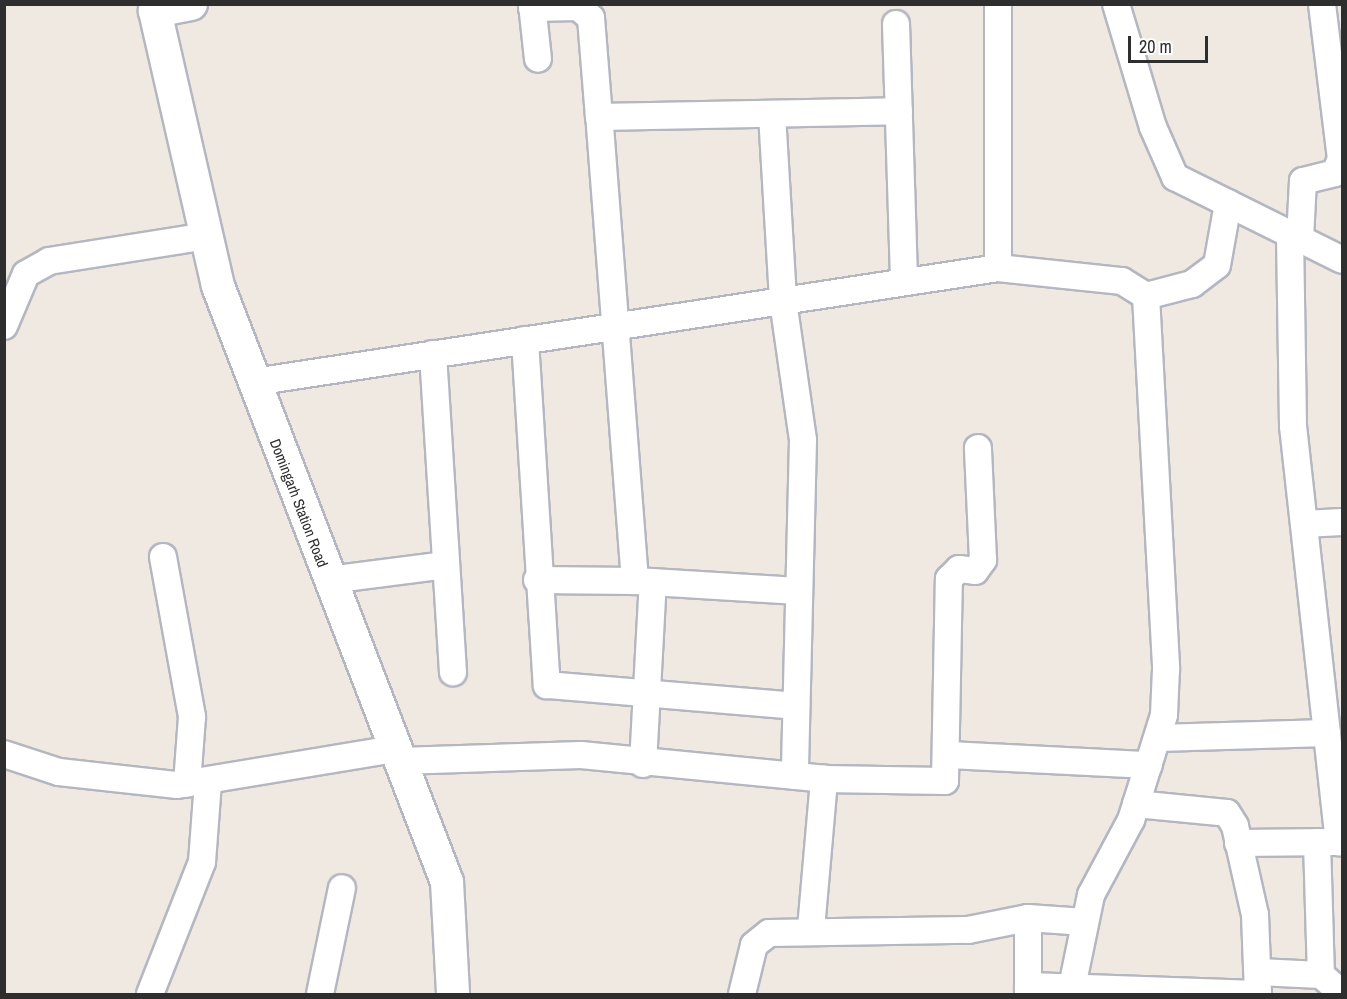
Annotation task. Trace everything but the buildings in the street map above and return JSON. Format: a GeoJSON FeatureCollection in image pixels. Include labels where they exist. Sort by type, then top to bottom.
{"type":"FeatureCollection","features":[{"type":"Feature","properties":{"kind":"street"},"geometry":{"type":"LineString","coordinates":[[155,8],[191,4]]}},
{"type":"Feature","properties":{"kind":"street"},"geometry":{"type":"LineString","coordinates":[[998,4],[998,268]]}},
{"type":"Feature","properties":{"kind":"street"},"geometry":{"type":"LineString","coordinates":[[1116,4],[1153,127],[1176,177],[1342,260]]}},
{"type":"Feature","properties":{"kind":"street"},"geometry":{"type":"LineString","coordinates":[[1321,975],[1333,842],[1327,733],[1293,426],[1295,237],[1303,181],[1339,169],[1337,86],[1323,4]]}},
{"type":"Feature","properties":{"kind":"street"},"geometry":{"type":"LineString","coordinates":[[538,59],[532,6],[578,7],[591,18],[613,327],[644,581],[647,697],[643,764]]}},
{"type":"Feature","properties":{"kind":"street","name":"Domingarh Station Road"},"geometry":{"type":"LineString","coordinates":[[155,8],[218,286],[329,580],[447,882],[459,989]]}},
{"type":"Feature","properties":{"kind":"street"},"geometry":{"type":"LineString","coordinates":[[896,24],[904,282]]}},
{"type":"Feature","properties":{"kind":"street"},"geometry":{"type":"LineString","coordinates":[[599,117],[899,111]]}},
{"type":"Feature","properties":{"kind":"street"},"geometry":{"type":"LineString","coordinates":[[772,114],[783,301],[803,440],[795,776]]}},
{"type":"Feature","properties":{"kind":"street"},"geometry":{"type":"LineString","coordinates":[[254,382],[998,268],[1122,281],[1146,296],[1192,284],[1217,265],[1228,203]]}},
{"type":"Feature","properties":{"kind":"street"},"geometry":{"type":"LineString","coordinates":[[4,326],[26,274],[49,261],[206,236]]}},
{"type":"Feature","properties":{"kind":"street"},"geometry":{"type":"LineString","coordinates":[[1072,987],[1085,922],[1097,881],[1136,804],[1158,738],[1166,669],[1146,296]]}},
{"type":"Feature","properties":{"kind":"street"},"geometry":{"type":"LineString","coordinates":[[525,340],[537,580],[547,685],[647,697],[796,706]]}},
{"type":"Feature","properties":{"kind":"street"},"geometry":{"type":"LineString","coordinates":[[432,354],[453,672]]}},
{"type":"Feature","properties":{"kind":"street"},"geometry":{"type":"LineString","coordinates":[[4,754],[59,772],[198,784],[397,755],[573,755],[643,764],[824,779],[937,784],[949,774],[950,579],[959,569],[975,571],[983,560],[978,448]]}},
{"type":"Feature","properties":{"kind":"street"},"geometry":{"type":"LineString","coordinates":[[1304,524],[1342,522]]}},
{"type":"Feature","properties":{"kind":"street"},"geometry":{"type":"LineString","coordinates":[[150,994],[202,862],[192,717],[163,557]]}},
{"type":"Feature","properties":{"kind":"street"},"geometry":{"type":"LineString","coordinates":[[329,580],[446,566]]}},
{"type":"Feature","properties":{"kind":"street"},"geometry":{"type":"LineString","coordinates":[[537,580],[644,581],[798,591]]}},
{"type":"Feature","properties":{"kind":"street"},"geometry":{"type":"LineString","coordinates":[[1158,738],[1327,733]]}},
{"type":"Feature","properties":{"kind":"street"},"geometry":{"type":"LineString","coordinates":[[949,755],[1149,765]]}},
{"type":"Feature","properties":{"kind":"street"},"geometry":{"type":"LineString","coordinates":[[811,929],[824,779]]}},
{"type":"Feature","properties":{"kind":"street"},"geometry":{"type":"LineString","coordinates":[[1136,804],[1227,813],[1238,843],[1255,915],[1258,987]]}},
{"type":"Feature","properties":{"kind":"street"},"geometry":{"type":"LineString","coordinates":[[1238,843],[1333,842]]}},
{"type":"Feature","properties":{"kind":"street"},"geometry":{"type":"LineString","coordinates":[[320,994],[342,888]]}},
{"type":"Feature","properties":{"kind":"street"},"geometry":{"type":"LineString","coordinates":[[1028,918],[1028,990],[1072,987],[1258,987],[1321,975]]}},
{"type":"Feature","properties":{"kind":"street"},"geometry":{"type":"LineString","coordinates":[[742,994],[761,937],[811,929],[968,930],[1028,918],[1085,922]]}},
{"type":"Feature","properties":{"kind":"street"},"geometry":{"type":"LineString","coordinates":[[1321,975],[1342,993]]}}]}
